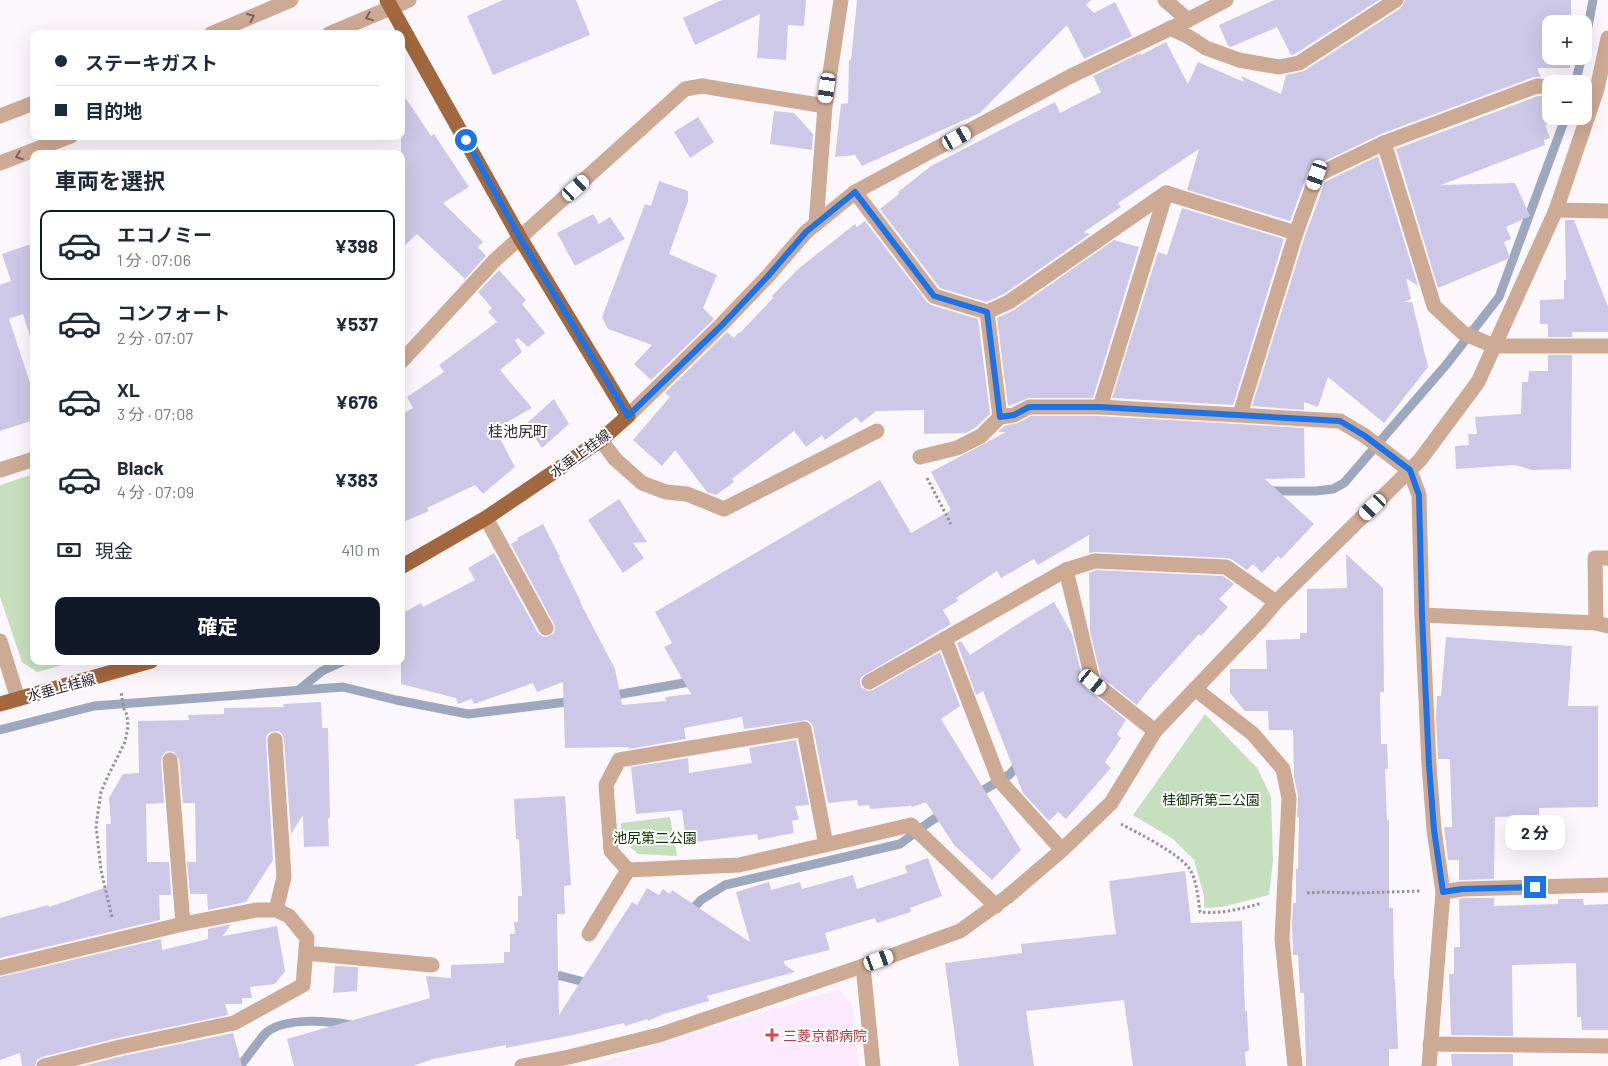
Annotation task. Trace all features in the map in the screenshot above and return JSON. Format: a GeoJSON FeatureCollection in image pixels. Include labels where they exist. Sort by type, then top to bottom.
{"type":"FeatureCollection","features":[{"type":"Feature","properties":{"kind":"main road"},"geometry":{"type":"LineString","coordinates":[[390,4],[404,30]]}},
{"type":"Feature","properties":{"kind":"main road"},"geometry":{"type":"LineString","coordinates":[[405,31],[520,238],[628,416]]}},
{"type":"Feature","properties":{"kind":"main road","name":"水垂上桂線"},"geometry":{"type":"LineString","coordinates":[[405,565],[486,518],[601,440],[628,416]]}},
{"type":"Feature","properties":{"kind":"main road","name":"水垂上桂線"},"geometry":{"type":"LineString","coordinates":[[0,704],[138,665]]}},
{"type":"Feature","properties":{"kind":"street"},"geometry":{"type":"LineString","coordinates":[[220,30],[291,0]]}},
{"type":"Feature","properties":{"kind":"street"},"geometry":{"type":"LineString","coordinates":[[337,30],[390,4],[409,0]]}},
{"type":"Feature","properties":{"kind":"street"},"geometry":{"type":"LineString","coordinates":[[816,224],[825,106],[841,0]]}},
{"type":"Feature","properties":{"kind":"street"},"geometry":{"type":"LineString","coordinates":[[1165,0],[1188,20]]}},
{"type":"Feature","properties":{"kind":"street"},"geometry":{"type":"LineString","coordinates":[[628,416],[723,324],[806,232],[855,192],[1070,76],[1226,0]]}},
{"type":"Feature","properties":{"kind":"street"},"geometry":{"type":"LineString","coordinates":[[1170,28],[1206,48],[1239,60],[1279,67],[1299,64],[1396,0]]}},
{"type":"Feature","properties":{"kind":"street"},"geometry":{"type":"LineString","coordinates":[[1592,82],[1608,38]]}},
{"type":"Feature","properties":{"kind":"street"},"geometry":{"type":"LineString","coordinates":[[405,358],[495,260],[685,89],[702,86],[825,106]]}},
{"type":"Feature","properties":{"kind":"street"},"geometry":{"type":"LineString","coordinates":[[1240,414],[1296,233],[1317,175],[1384,143],[1537,86],[1542,86]]}},
{"type":"Feature","properties":{"kind":"street"},"geometry":{"type":"LineString","coordinates":[[0,116],[30,105]]}},
{"type":"Feature","properties":{"kind":"street"},"geometry":{"type":"LineString","coordinates":[[522,1066],[569,1058],[659,1035],[960,931],[996,906],[1062,850],[1111,803],[1155,731],[1276,602],[1420,460],[1478,382],[1556,210],[1580,125]]}},
{"type":"Feature","properties":{"kind":"street"},"geometry":{"type":"LineString","coordinates":[[34,150],[60,140]]}},
{"type":"Feature","properties":{"kind":"street"},"geometry":{"type":"LineString","coordinates":[[1384,143],[1434,306],[1463,333],[1494,346],[1608,346]]}},
{"type":"Feature","properties":{"kind":"street"},"geometry":{"type":"LineString","coordinates":[[0,163],[30,152]]}},
{"type":"Feature","properties":{"kind":"street"},"geometry":{"type":"LineString","coordinates":[[855,192],[934,296],[987,312],[1009,302],[1166,193]]}},
{"type":"Feature","properties":{"kind":"street"},"geometry":{"type":"LineString","coordinates":[[1166,193],[1296,233]]}},
{"type":"Feature","properties":{"kind":"street"},"geometry":{"type":"LineString","coordinates":[[1100,407],[1166,193]]}},
{"type":"Feature","properties":{"kind":"street"},"geometry":{"type":"LineString","coordinates":[[1556,210],[1608,211]]}},
{"type":"Feature","properties":{"kind":"street"},"geometry":{"type":"LineString","coordinates":[[987,312],[1000,417]]}},
{"type":"Feature","properties":{"kind":"street"},"geometry":{"type":"LineString","coordinates":[[920,458],[957,448],[981,436],[1000,417],[1014,415],[1029,407],[1100,407],[1340,421],[1365,436],[1410,470],[1419,495],[1429,765],[1434,830],[1443,892],[1429,1066]]}},
{"type":"Feature","properties":{"kind":"street"},"geometry":{"type":"LineString","coordinates":[[601,440],[615,459],[642,483],[666,492],[687,494],[724,509],[877,431]]}},
{"type":"Feature","properties":{"kind":"street"},"geometry":{"type":"LineString","coordinates":[[0,470],[30,460]]}},
{"type":"Feature","properties":{"kind":"street"},"geometry":{"type":"LineString","coordinates":[[486,518],[546,628]]}},
{"type":"Feature","properties":{"kind":"street"},"geometry":{"type":"LineString","coordinates":[[1422,615],[1602,625],[1595,558],[1608,558]]}},
{"type":"Feature","properties":{"kind":"street"},"geometry":{"type":"LineString","coordinates":[[869,682],[1066,570],[1095,561],[1226,567],[1276,602]]}},
{"type":"Feature","properties":{"kind":"street"},"geometry":{"type":"LineString","coordinates":[[1066,570],[1093,682],[1155,731]]}},
{"type":"Feature","properties":{"kind":"street"},"geometry":{"type":"LineString","coordinates":[[945,640],[999,780],[1062,850]]}},
{"type":"Feature","properties":{"kind":"street"},"geometry":{"type":"LineString","coordinates":[[0,641],[18,698]]}},
{"type":"Feature","properties":{"kind":"street"},"geometry":{"type":"LineString","coordinates":[[1195,689],[1253,734],[1283,769],[1289,798],[1282,939],[1295,1066]]}},
{"type":"Feature","properties":{"kind":"street"},"geometry":{"type":"LineString","coordinates":[[628,870],[611,851],[606,785],[619,760],[804,729],[826,845]]}},
{"type":"Feature","properties":{"kind":"street"},"geometry":{"type":"LineString","coordinates":[[275,740],[284,877],[276,910]]}},
{"type":"Feature","properties":{"kind":"street"},"geometry":{"type":"LineString","coordinates":[[170,760],[183,924]]}},
{"type":"Feature","properties":{"kind":"street"},"geometry":{"type":"LineString","coordinates":[[628,870],[739,865],[911,824],[996,906]]}},
{"type":"Feature","properties":{"kind":"street"},"geometry":{"type":"LineString","coordinates":[[589,934],[628,870]]}},
{"type":"Feature","properties":{"kind":"street"},"geometry":{"type":"LineString","coordinates":[[1443,892],[1462,889],[1608,885]]}},
{"type":"Feature","properties":{"kind":"street"},"geometry":{"type":"LineString","coordinates":[[0,968],[183,924],[256,910],[276,910],[289,916],[307,938],[304,985],[234,1023],[120,1047],[44,1066]]}},
{"type":"Feature","properties":{"kind":"street"},"geometry":{"type":"LineString","coordinates":[[306,953],[432,965]]}},
{"type":"Feature","properties":{"kind":"street"},"geometry":{"type":"LineString","coordinates":[[863,966],[873,1066]]}},
{"type":"Feature","properties":{"kind":"street"},"geometry":{"type":"LineString","coordinates":[[1430,1044],[1608,1046]]}},
{"type":"Feature","properties":{"kind":"path"},"geometry":{"type":"LineString","coordinates":[[920,458],[924,473],[951,524]]}},
{"type":"Feature","properties":{"kind":"path"},"geometry":{"type":"LineString","coordinates":[[118,940],[101,870],[96,826],[101,792],[125,742],[128,727],[123,699]]}},
{"type":"Feature","properties":{"kind":"path"},"geometry":{"type":"LineString","coordinates":[[1101,813],[1181,859],[1189,868],[1195,881],[1200,912],[1215,914],[1236,911],[1285,896],[1322,892],[1443,892]]}},
{"type":"Feature","properties":{"kind":"shaded area","name":"三菱京都病院"},"geometry":{"type":"Polygon","coordinates":[[[838,989],[852,1004],[859,1066],[588,1066],[838,989]]]}},
{"type":"Feature","properties":{"kind":"green space"},"geometry":{"type":"Polygon","coordinates":[[[30,475],[30,665],[63,665],[37,672],[22,662],[0,597],[0,485],[30,475]]]}},
{"type":"Feature","properties":{"kind":"green space","name":"桂御所第二公園"},"geometry":{"type":"Polygon","coordinates":[[[1205,714],[1258,769],[1271,797],[1273,861],[1269,895],[1222,907],[1204,908],[1204,896],[1194,860],[1173,839],[1133,815],[1205,714]]]}},
{"type":"Feature","properties":{"kind":"green space","name":"池尻第二公園"},"geometry":{"type":"Polygon","coordinates":[[[670,817],[677,856],[638,854],[621,839],[621,823],[670,817]]]}},
{"type":"Feature","properties":{"kind":"building"},"geometry":{"type":"Polygon","coordinates":[[[503,0],[576,0],[590,35],[493,75],[467,16],[503,0]]]}},
{"type":"Feature","properties":{"kind":"building"},"geometry":{"type":"Polygon","coordinates":[[[722,0],[806,0],[804,26],[788,25],[786,60],[757,58],[760,14],[695,45],[683,18],[722,0]]]}},
{"type":"Feature","properties":{"kind":"building"},"geometry":{"type":"Polygon","coordinates":[[[857,0],[1091,0],[1086,5],[1094,13],[1115,2],[1132,36],[1084,59],[1067,25],[980,113],[862,166],[855,155],[835,157],[841,104],[848,103],[849,60],[851,60],[857,0]]]}},
{"type":"Feature","properties":{"kind":"building"},"geometry":{"type":"Polygon","coordinates":[[[1274,0],[1379,0],[1295,54],[1291,55],[1277,27],[1231,47],[1228,46],[1219,25],[1274,0]]]}},
{"type":"Feature","properties":{"kind":"building"},"geometry":{"type":"Polygon","coordinates":[[[1405,0],[1571,0],[1571,15],[1542,15],[1542,65],[1570,65],[1570,68],[1537,68],[1541,77],[1534,77],[1381,134],[1313,167],[1308,172],[1290,221],[1187,190],[1199,149],[1118,203],[1121,207],[1084,232],[1090,234],[1004,294],[986,302],[940,288],[880,209],[931,166],[1055,102],[1060,113],[1101,92],[1093,76],[1166,42],[1188,84],[1198,62],[1244,82],[1241,76],[1281,94],[1286,75],[1304,71],[1401,8],[1405,0]]]}},
{"type":"Feature","properties":{"kind":"building"},"geometry":{"type":"Polygon","coordinates":[[[1542,96],[1542,125],[1545,125],[1550,138],[1544,140],[1545,145],[1441,185],[1515,183],[1530,216],[1506,227],[1511,239],[1504,242],[1510,258],[1438,288],[1396,149],[1542,96]]]}},
{"type":"Feature","properties":{"kind":"building"},"geometry":{"type":"Polygon","coordinates":[[[405,97],[431,136],[434,134],[469,187],[443,203],[483,242],[478,247],[486,256],[465,279],[417,234],[405,245],[405,150],[401,150],[401,140],[405,140],[405,97]]]}},
{"type":"Feature","properties":{"kind":"building"},"geometry":{"type":"Polygon","coordinates":[[[774,111],[794,113],[813,134],[812,150],[770,144],[774,111]]]}},
{"type":"Feature","properties":{"kind":"building"},"geometry":{"type":"Polygon","coordinates":[[[698,117],[714,142],[690,158],[674,132],[698,117]]]}},
{"type":"Feature","properties":{"kind":"building"},"geometry":{"type":"Polygon","coordinates":[[[1378,156],[1418,286],[1406,278],[1411,299],[1404,302],[1412,302],[1428,367],[1384,423],[1328,377],[1318,407],[1304,402],[1304,410],[1252,406],[1305,236],[1325,182],[1378,156]]]}},
{"type":"Feature","properties":{"kind":"building"},"geometry":{"type":"Polygon","coordinates":[[[659,181],[688,191],[688,201],[669,254],[717,275],[703,308],[714,319],[651,380],[634,364],[652,345],[608,329],[602,317],[645,204],[651,206],[659,181]]]}},
{"type":"Feature","properties":{"kind":"building"},"geometry":{"type":"Polygon","coordinates":[[[1182,208],[1284,239],[1233,405],[1112,398],[1158,252],[1167,255],[1182,208]]]}},
{"type":"Feature","properties":{"kind":"building"},"geometry":{"type":"Polygon","coordinates":[[[593,214],[599,224],[610,217],[625,239],[575,266],[557,233],[593,214]]]}},
{"type":"Feature","properties":{"kind":"building"},"geometry":{"type":"Polygon","coordinates":[[[1565,220],[1574,220],[1608,307],[1608,332],[1572,332],[1572,337],[1548,337],[1548,324],[1540,324],[1540,300],[1564,299],[1564,280],[1566,280],[1565,220]]]}},
{"type":"Feature","properties":{"kind":"building"},"geometry":{"type":"Polygon","coordinates":[[[865,221],[927,302],[931,305],[978,319],[990,414],[975,428],[966,433],[924,434],[924,410],[876,411],[861,423],[856,417],[825,440],[822,435],[806,447],[794,431],[732,479],[734,482],[716,495],[707,492],[675,450],[662,466],[633,440],[670,397],[665,393],[727,332],[734,338],[798,269],[855,224],[857,227],[865,221]]]}},
{"type":"Feature","properties":{"kind":"building"},"geometry":{"type":"Polygon","coordinates":[[[1114,240],[1139,247],[1093,398],[1029,398],[1008,406],[997,318],[1014,310],[1114,240]]]}},
{"type":"Feature","properties":{"kind":"building"},"geometry":{"type":"Polygon","coordinates":[[[30,244],[30,336],[23,314],[9,319],[30,383],[30,421],[0,431],[0,285],[11,281],[2,254],[30,244]]]}},
{"type":"Feature","properties":{"kind":"building"},"geometry":{"type":"Polygon","coordinates":[[[499,270],[526,300],[522,304],[545,333],[528,347],[518,338],[515,340],[522,352],[500,370],[532,408],[495,429],[515,467],[483,494],[475,485],[427,508],[429,511],[405,521],[405,413],[413,408],[407,397],[444,372],[439,365],[497,322],[488,312],[492,308],[478,292],[499,270]]]}},
{"type":"Feature","properties":{"kind":"building"},"geometry":{"type":"Polygon","coordinates":[[[1548,355],[1572,355],[1571,469],[1532,470],[1515,465],[1456,469],[1455,446],[1469,445],[1468,434],[1477,434],[1475,417],[1521,414],[1522,382],[1528,382],[1529,371],[1548,371],[1548,355]]]}},
{"type":"Feature","properties":{"kind":"building"},"geometry":{"type":"Polygon","coordinates":[[[554,399],[569,424],[542,448],[526,424],[554,399]]]}},
{"type":"Feature","properties":{"kind":"building"},"geometry":{"type":"Polygon","coordinates":[[[1031,416],[1100,416],[1304,428],[1305,478],[1265,479],[1314,524],[1281,559],[1278,556],[1262,573],[1253,564],[1247,570],[1231,559],[1226,558],[1089,553],[1089,535],[1038,565],[1034,559],[1001,578],[997,571],[956,598],[958,601],[943,610],[951,624],[861,677],[861,687],[868,691],[873,690],[940,652],[960,706],[941,719],[1021,850],[992,880],[954,845],[926,802],[912,807],[909,804],[910,806],[870,809],[869,805],[858,806],[857,800],[828,803],[813,727],[807,720],[744,729],[742,717],[684,728],[686,739],[629,749],[629,747],[565,748],[563,682],[537,692],[533,683],[474,704],[472,699],[458,704],[456,698],[401,684],[401,665],[405,665],[405,612],[421,603],[423,607],[475,580],[468,568],[494,553],[538,633],[546,637],[554,633],[554,624],[511,544],[518,540],[517,538],[543,524],[580,602],[615,669],[622,705],[666,701],[665,697],[691,694],[664,647],[672,643],[655,612],[880,480],[911,533],[951,510],[931,472],[1006,432],[998,432],[1004,426],[1018,423],[1031,416]]]}},
{"type":"Feature","properties":{"kind":"building"},"geometry":{"type":"Polygon","coordinates":[[[619,499],[647,542],[633,543],[644,558],[623,573],[588,520],[619,499]]]}},
{"type":"Feature","properties":{"kind":"building"},"geometry":{"type":"Polygon","coordinates":[[[1346,554],[1383,588],[1384,692],[1380,692],[1381,744],[1387,744],[1388,769],[1385,769],[1387,820],[1389,820],[1389,908],[1393,908],[1394,979],[1398,1049],[1389,1049],[1389,1066],[1306,1066],[1304,993],[1300,993],[1298,955],[1293,955],[1292,922],[1293,903],[1296,903],[1299,817],[1297,817],[1298,796],[1294,777],[1293,730],[1269,730],[1268,711],[1245,711],[1230,693],[1230,669],[1267,669],[1266,640],[1300,639],[1300,633],[1307,633],[1307,589],[1347,588],[1346,554]]]}},
{"type":"Feature","properties":{"kind":"building"},"geometry":{"type":"Polygon","coordinates":[[[1096,570],[1223,576],[1234,584],[1219,599],[1228,607],[1201,636],[1199,634],[1148,690],[1137,705],[1101,677],[1090,631],[1089,573],[1096,570]]]}},
{"type":"Feature","properties":{"kind":"building"},"geometry":{"type":"Polygon","coordinates":[[[1054,602],[1072,634],[1084,685],[1126,720],[1117,734],[1121,738],[1105,762],[1111,768],[1066,819],[1058,812],[1049,821],[1023,793],[983,691],[976,695],[957,643],[961,641],[970,655],[1054,602]]]}},
{"type":"Feature","properties":{"kind":"building"},"geometry":{"type":"Polygon","coordinates":[[[1446,637],[1572,646],[1568,706],[1598,706],[1598,807],[1539,808],[1539,816],[1495,817],[1494,879],[1459,880],[1459,860],[1448,860],[1444,827],[1452,827],[1450,759],[1438,759],[1436,720],[1437,696],[1441,696],[1446,637]]]}},
{"type":"Feature","properties":{"kind":"building"},"geometry":{"type":"Polygon","coordinates":[[[321,702],[322,728],[328,728],[329,846],[304,847],[303,815],[291,834],[284,739],[279,731],[270,732],[267,735],[266,741],[273,860],[246,902],[208,910],[207,894],[190,894],[187,862],[196,862],[195,803],[183,803],[179,759],[174,752],[169,751],[164,753],[161,760],[164,803],[146,804],[147,862],[169,862],[171,895],[159,895],[160,920],[0,958],[0,918],[48,905],[49,907],[107,887],[106,824],[111,824],[109,798],[123,774],[139,773],[138,721],[189,720],[188,715],[224,714],[224,708],[284,707],[283,704],[321,702]]]}},
{"type":"Feature","properties":{"kind":"building"},"geometry":{"type":"Polygon","coordinates":[[[796,740],[809,805],[795,806],[799,819],[792,821],[794,833],[758,840],[757,834],[696,842],[695,832],[685,833],[682,810],[636,814],[631,767],[688,758],[689,773],[752,763],[749,748],[796,740]]]}},
{"type":"Feature","properties":{"kind":"building"},"geometry":{"type":"Polygon","coordinates":[[[565,796],[571,885],[564,886],[565,914],[557,914],[559,1015],[632,902],[637,905],[647,888],[659,895],[663,889],[670,894],[672,890],[750,942],[736,892],[769,882],[771,890],[800,882],[802,889],[853,875],[857,889],[907,873],[905,866],[928,858],[942,896],[910,908],[911,912],[877,923],[875,918],[825,933],[830,950],[784,961],[785,965],[795,972],[707,996],[709,1001],[664,1014],[648,1021],[647,1019],[625,1026],[624,1023],[506,1048],[506,1045],[433,1059],[413,1066],[294,1066],[287,1039],[430,998],[426,976],[451,978],[451,965],[504,963],[504,952],[510,952],[510,934],[515,934],[514,922],[518,922],[518,896],[522,896],[519,839],[516,839],[514,799],[565,796]]]}},
{"type":"Feature","properties":{"kind":"building"},"geometry":{"type":"Polygon","coordinates":[[[1185,871],[1191,923],[1242,921],[1245,1011],[1247,1011],[1249,1051],[1245,1052],[1246,1066],[1133,1066],[1124,1000],[1026,1011],[1034,1066],[959,1066],[945,963],[1022,953],[1021,944],[1116,934],[1109,881],[1185,871]]]}},
{"type":"Feature","properties":{"kind":"building"},"geometry":{"type":"Polygon","coordinates":[[[1494,898],[1494,906],[1558,904],[1558,899],[1583,899],[1584,905],[1608,904],[1608,1030],[1582,1030],[1581,1017],[1577,1017],[1576,963],[1512,965],[1513,1036],[1451,1035],[1449,974],[1454,974],[1454,947],[1460,947],[1459,899],[1494,898]]]}},
{"type":"Feature","properties":{"kind":"building"},"geometry":{"type":"Polygon","coordinates":[[[231,924],[223,936],[277,926],[285,971],[275,984],[250,987],[252,998],[242,998],[242,1004],[225,1004],[228,1015],[118,1038],[42,1057],[37,1060],[35,1066],[22,1066],[20,1053],[0,1060],[0,977],[161,939],[162,950],[208,939],[208,929],[231,924]]]}},
{"type":"Feature","properties":{"kind":"building"},"geometry":{"type":"Polygon","coordinates":[[[335,966],[358,967],[357,991],[333,993],[335,966]]]}},
{"type":"Feature","properties":{"kind":"building"},"geometry":{"type":"Polygon","coordinates":[[[233,1033],[242,1066],[83,1066],[122,1056],[233,1033]]]}},
{"type":"Feature","properties":{"kind":"building"},"geometry":{"type":"Polygon","coordinates":[[[1451,1054],[1513,1054],[1513,1066],[1452,1066],[1451,1054]]]}},
{"type":"Feature","properties":{"kind":"waterway"},"geometry":{"type":"LineString","coordinates":[[1590,15],[1593,0]]}},
{"type":"Feature","properties":{"kind":"waterway"},"geometry":{"type":"LineString","coordinates":[[1577,75],[1580,65]]}},
{"type":"Feature","properties":{"kind":"waterway"},"geometry":{"type":"LineString","coordinates":[[1268,491],[1316,491],[1333,489],[1344,483],[1446,365],[1499,297],[1563,125]]}},
{"type":"Feature","properties":{"kind":"waterway"},"geometry":{"type":"LineString","coordinates":[[300,689],[322,671],[335,665]]}},
{"type":"Feature","properties":{"kind":"waterway"},"geometry":{"type":"LineString","coordinates":[[610,696],[695,681]]}},
{"type":"Feature","properties":{"kind":"waterway"},"geometry":{"type":"LineString","coordinates":[[0,730],[94,706],[343,687],[396,700],[468,714],[575,701]]}},
{"type":"Feature","properties":{"kind":"waterway"},"geometry":{"type":"LineString","coordinates":[[975,795],[1009,775],[1021,762]]}},
{"type":"Feature","properties":{"kind":"waterway"},"geometry":{"type":"LineString","coordinates":[[688,914],[701,900],[725,885],[900,844],[946,811]]}},
{"type":"Feature","properties":{"kind":"waterway"},"geometry":{"type":"LineString","coordinates":[[546,975],[561,976],[592,984]]}},
{"type":"Feature","properties":{"kind":"waterway"},"geometry":{"type":"LineString","coordinates":[[240,1066],[264,1035],[275,1027],[308,1021],[351,1025]]}},
{"type":"Feature","properties":{"kind":"place","name":"三菱京都病院"},"geometry":{"type":"Point","coordinates":[772,1035]}},
{"type":"Feature","properties":{"kind":"district","name":"桂池尻町"},"geometry":{"type":"Point","coordinates":[518,431]}},
{"type":"Feature","properties":{"kind":"route"},"geometry":{"type":"LineString","coordinates":[[466,140],[520,238],[628,416],[723,324],[806,232],[855,192],[934,296],[987,312],[1000,417],[1014,415],[1029,407],[1100,407],[1240,414],[1261,417],[1340,421],[1365,436],[1410,470],[1419,495],[1429,765],[1434,830],[1443,892],[1462,889],[1535,887]]}}]}
